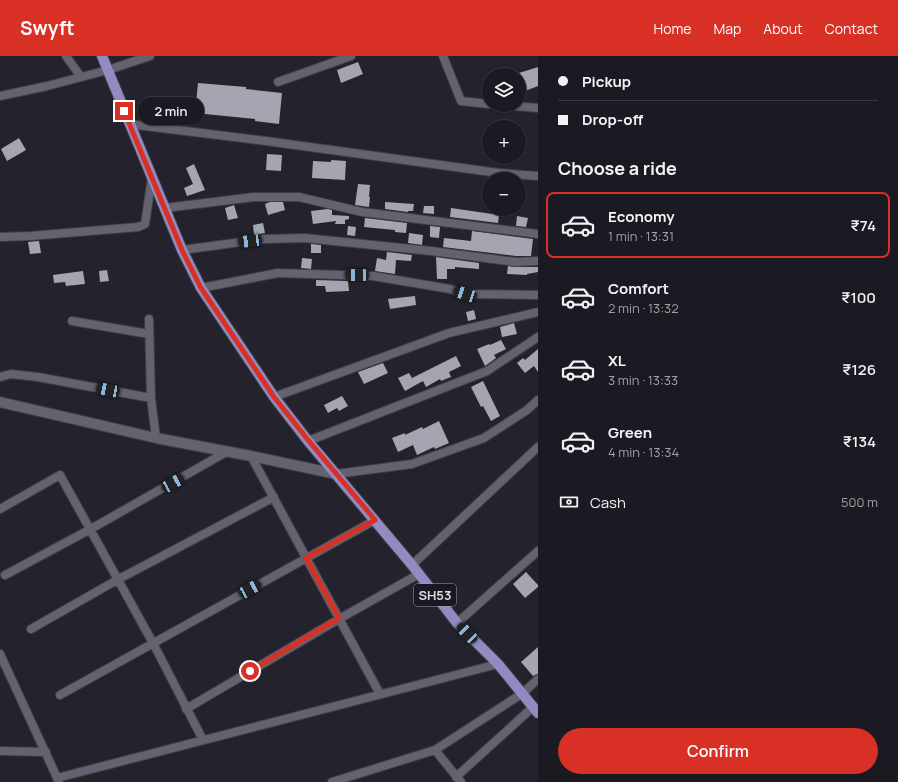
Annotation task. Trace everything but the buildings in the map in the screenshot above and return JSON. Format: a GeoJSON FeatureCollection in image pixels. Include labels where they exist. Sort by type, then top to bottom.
{"type":"FeatureCollection","features":[{"type":"Feature","properties":{"kind":"main road","name":"SH53"},"geometry":{"type":"LineString","coordinates":[[102,56],[182,250],[201,288],[274,397],[308,440],[412,565],[457,623],[498,664],[523,693],[535,710]]}},
{"type":"Feature","properties":{"kind":"street"},"geometry":{"type":"LineString","coordinates":[[66,56],[81,77]]}},
{"type":"Feature","properties":{"kind":"street"},"geometry":{"type":"LineString","coordinates":[[0,96],[47,86],[108,70],[150,56]]}},
{"type":"Feature","properties":{"kind":"street"},"geometry":{"type":"LineString","coordinates":[[278,82],[351,56]]}},
{"type":"Feature","properties":{"kind":"street"},"geometry":{"type":"LineString","coordinates":[[443,56],[461,101],[482,103]]}},
{"type":"Feature","properties":{"kind":"street"},"geometry":{"type":"LineString","coordinates":[[526,107],[538,108]]}},
{"type":"Feature","properties":{"kind":"street"},"geometry":{"type":"LineString","coordinates":[[129,124],[499,173],[538,176]]}},
{"type":"Feature","properties":{"kind":"street"},"geometry":{"type":"LineString","coordinates":[[0,237],[30,236],[122,228],[145,224],[152,177]]}},
{"type":"Feature","properties":{"kind":"street"},"geometry":{"type":"LineString","coordinates":[[165,208],[254,197],[299,197],[362,212],[538,234]]}},
{"type":"Feature","properties":{"kind":"street"},"geometry":{"type":"LineString","coordinates":[[182,250],[264,239],[305,238],[432,251],[516,262],[538,261]]}},
{"type":"Feature","properties":{"kind":"street"},"geometry":{"type":"LineString","coordinates":[[201,288],[278,273],[373,276],[450,288],[465,294],[538,295]]}},
{"type":"Feature","properties":{"kind":"street"},"geometry":{"type":"LineString","coordinates":[[274,397],[449,333],[538,312]]}},
{"type":"Feature","properties":{"kind":"street"},"geometry":{"type":"LineString","coordinates":[[148,319],[151,398],[156,438]]}},
{"type":"Feature","properties":{"kind":"street"},"geometry":{"type":"LineString","coordinates":[[72,321],[149,334]]}},
{"type":"Feature","properties":{"kind":"street"},"geometry":{"type":"LineString","coordinates":[[308,440],[487,371],[538,337]]}},
{"type":"Feature","properties":{"kind":"street"},"geometry":{"type":"LineString","coordinates":[[0,377],[11,374],[38,376],[151,398]]}},
{"type":"Feature","properties":{"kind":"street"},"geometry":{"type":"LineString","coordinates":[[0,402],[156,438],[228,451],[336,474],[412,464],[484,438],[527,410],[538,400]]}},
{"type":"Feature","properties":{"kind":"street"},"geometry":{"type":"LineString","coordinates":[[412,565],[538,447]]}},
{"type":"Feature","properties":{"kind":"street"},"geometry":{"type":"LineString","coordinates":[[5,575],[89,530],[228,451]]}},
{"type":"Feature","properties":{"kind":"street"},"geometry":{"type":"LineString","coordinates":[[251,456],[380,694]]}},
{"type":"Feature","properties":{"kind":"street"},"geometry":{"type":"LineString","coordinates":[[0,509],[60,475],[89,530],[153,643],[203,740]]}},
{"type":"Feature","properties":{"kind":"street"},"geometry":{"type":"LineString","coordinates":[[31,629],[117,580],[274,498]]}},
{"type":"Feature","properties":{"kind":"street"},"geometry":{"type":"LineString","coordinates":[[60,695],[375,520]]}},
{"type":"Feature","properties":{"kind":"street"},"geometry":{"type":"LineString","coordinates":[[457,623],[538,551]]}},
{"type":"Feature","properties":{"kind":"street"},"geometry":{"type":"LineString","coordinates":[[186,709],[339,618],[419,574]]}},
{"type":"Feature","properties":{"kind":"street"},"geometry":{"type":"LineString","coordinates":[[0,654],[58,780],[203,740],[498,664]]}},
{"type":"Feature","properties":{"kind":"street"},"geometry":{"type":"LineString","coordinates":[[332,782],[435,750],[523,693],[538,679]]}},
{"type":"Feature","properties":{"kind":"street"},"geometry":{"type":"LineString","coordinates":[[435,750],[458,779],[535,710]]}},
{"type":"Feature","properties":{"kind":"street"},"geometry":{"type":"LineString","coordinates":[[0,751],[46,752]]}},
{"type":"Feature","properties":{"kind":"route"},"geometry":{"type":"LineString","coordinates":[[124,111],[182,250],[201,288],[274,397],[375,520],[306,558],[339,618],[250,671]]}}]}
